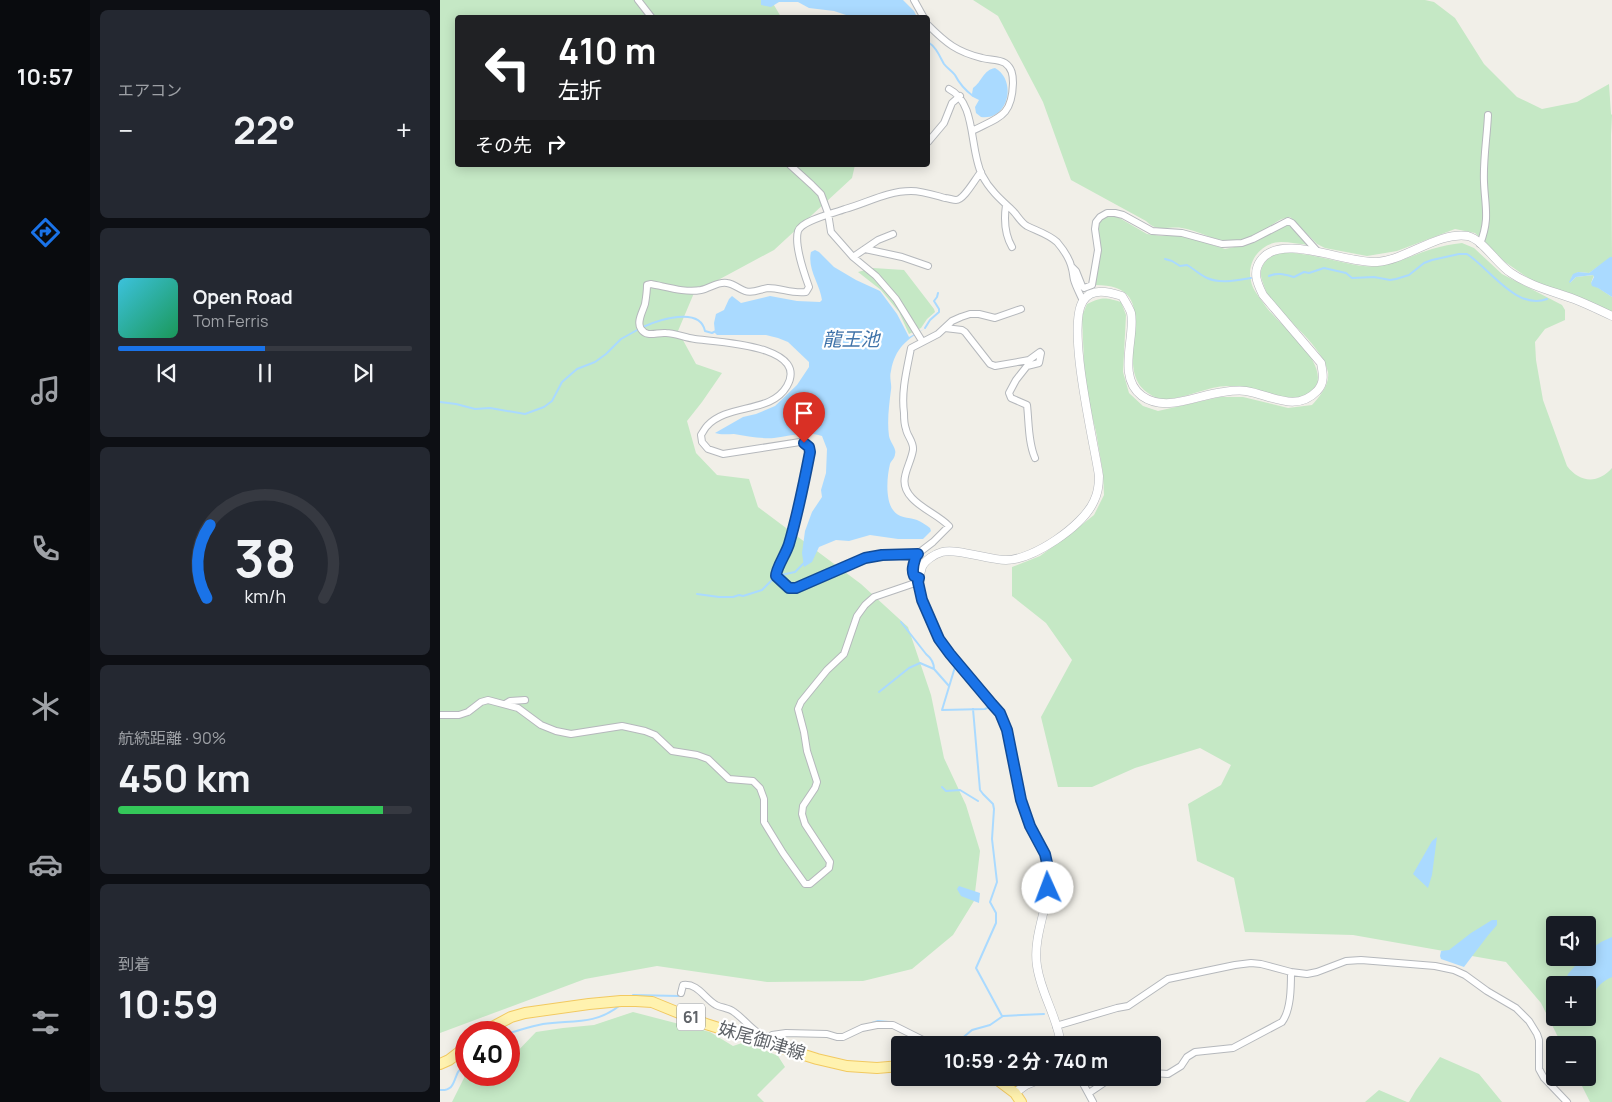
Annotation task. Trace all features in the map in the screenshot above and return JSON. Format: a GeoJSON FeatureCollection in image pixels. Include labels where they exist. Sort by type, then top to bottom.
{"type":"FeatureCollection","features":[{"type":"Feature","properties":{"kind":"main road","name":"妹尾御津線"},"geometry":{"type":"LineString","coordinates":[[504,1021],[524,1013],[589,1004],[620,1001],[652,1002],[706,1024],[767,1040],[847,1066],[864,1068],[891,1066]]}},
{"type":"Feature","properties":{"kind":"main road"},"geometry":{"type":"LineString","coordinates":[[440,1064],[455,1055]]}},
{"type":"Feature","properties":{"kind":"main road"},"geometry":{"type":"LineString","coordinates":[[1006,1086],[1015,1093],[1021,1102]]}},
{"type":"Feature","properties":{"kind":"street"},"geometry":{"type":"LineString","coordinates":[[638,0],[650,15]]}},
{"type":"Feature","properties":{"kind":"street"},"geometry":{"type":"LineString","coordinates":[[915,0],[922,15]]}},
{"type":"Feature","properties":{"kind":"street"},"geometry":{"type":"LineString","coordinates":[[930,27],[948,45],[963,52],[1000,61],[1011,70],[1013,75],[1013,94],[1009,108],[1003,114],[972,130]]}},
{"type":"Feature","properties":{"kind":"street"},"geometry":{"type":"LineString","coordinates":[[949,88],[957,92],[965,107],[981,172],[989,188],[1026,226],[1038,230],[1056,241],[1072,267],[1076,270],[1084,288],[1092,285],[1098,250],[1096,222],[1100,217],[1107,214],[1123,215],[1152,231],[1182,233],[1222,244],[1253,239],[1288,221],[1318,252]]}},
{"type":"Feature","properties":{"kind":"street"},"geometry":{"type":"LineString","coordinates":[[930,140],[944,123],[952,102],[960,96]]}},
{"type":"Feature","properties":{"kind":"street"},"geometry":{"type":"LineString","coordinates":[[1480,244],[1486,230],[1487,208],[1484,181],[1488,115]]}},
{"type":"Feature","properties":{"kind":"street"},"geometry":{"type":"LineString","coordinates":[[792,167],[821,194],[828,214],[831,232],[852,257],[876,276],[887,288],[922,340]]}},
{"type":"Feature","properties":{"kind":"street"},"geometry":{"type":"LineString","coordinates":[[918,554],[882,555],[865,558],[796,588],[789,588],[785,585],[776,576],[776,572],[786,554],[800,506],[810,452],[809,447],[800,442],[723,454],[708,449],[702,442],[701,435],[708,425],[716,419],[729,413],[770,401],[781,394],[790,378],[791,370],[787,361],[769,350],[665,332],[650,334],[642,331],[639,326],[639,320],[645,304],[647,285],[701,290],[724,282],[746,292],[765,288],[797,294],[806,292],[809,287],[800,258],[798,232],[800,228],[828,214],[845,210],[877,197],[909,191],[918,191],[956,200],[962,198],[981,172]]}},
{"type":"Feature","properties":{"kind":"street"},"geometry":{"type":"LineString","coordinates":[[1006,205],[1004,215],[1012,247]]}},
{"type":"Feature","properties":{"kind":"street"},"geometry":{"type":"LineString","coordinates":[[852,257],[878,240],[893,234]]}},
{"type":"Feature","properties":{"kind":"street"},"geometry":{"type":"LineString","coordinates":[[1059,1036],[1041,986],[1036,964],[1036,945],[1048,888],[1049,872],[1045,854],[1030,826],[1021,800],[1007,730],[1000,713],[939,639],[922,600],[919,580],[922,565],[931,557],[943,552],[1007,560],[1032,554],[1059,537],[1076,523],[1087,513],[1095,501],[1100,476],[1083,387],[1079,354],[1078,323],[1079,311],[1083,301],[1090,294],[1099,291],[1122,296],[1131,313],[1129,370],[1133,384],[1141,396],[1156,403],[1176,403],[1223,392],[1244,391],[1292,402],[1302,402],[1310,398],[1320,388],[1324,375],[1321,363],[1263,295],[1256,283],[1255,272],[1259,262],[1266,253],[1276,249],[1289,247],[1357,260],[1378,262],[1445,238],[1468,236],[1480,244],[1508,272],[1528,283],[1612,316]]}},
{"type":"Feature","properties":{"kind":"street"},"geometry":{"type":"LineString","coordinates":[[865,249],[902,256],[928,266]]}},
{"type":"Feature","properties":{"kind":"street"},"geometry":{"type":"LineString","coordinates":[[1072,267],[1073,279],[1083,301]]}},
{"type":"Feature","properties":{"kind":"street"},"geometry":{"type":"LineString","coordinates":[[919,580],[913,573],[916,556],[949,526],[912,498],[904,480],[913,450],[906,430],[903,411],[910,348],[922,340],[938,334],[952,321],[970,314],[995,318],[1021,309]]}},
{"type":"Feature","properties":{"kind":"street"},"geometry":{"type":"LineString","coordinates":[[945,328],[965,332],[990,364],[995,366],[1029,360],[1041,353],[1039,363],[1027,366],[1009,393],[1011,398],[1027,405],[1031,448],[1035,458]]}},
{"type":"Feature","properties":{"kind":"street"},"geometry":{"type":"LineString","coordinates":[[440,715],[459,715],[488,700],[518,708],[541,725],[556,731],[571,734],[622,726],[655,735],[672,751],[697,755],[708,759],[729,779],[753,781],[760,788],[764,799],[764,822],[805,884],[810,884],[828,868],[830,862],[805,824],[802,814],[803,806],[817,782],[807,751],[798,709],[828,670],[844,654],[857,616],[865,605],[874,597],[919,580]]}},
{"type":"Feature","properties":{"kind":"street"},"geometry":{"type":"LineString","coordinates":[[504,704],[510,701],[525,700]]}},
{"type":"Feature","properties":{"kind":"street"},"geometry":{"type":"LineString","coordinates":[[1056,1026],[1128,1006],[1168,979],[1235,964],[1261,964],[1307,974],[1346,961],[1361,960],[1435,966],[1454,970],[1465,975],[1516,1008],[1529,1021],[1539,1040],[1539,1069],[1544,1078],[1567,1102]]}},
{"type":"Feature","properties":{"kind":"street"},"geometry":{"type":"LineString","coordinates":[[1161,1074],[1168,1074],[1180,1066],[1187,1056],[1195,1052],[1233,1048],[1282,1022],[1286,1018],[1288,1007],[1291,972]]}},
{"type":"Feature","properties":{"kind":"street"},"geometry":{"type":"LineString","coordinates":[[681,993],[686,984],[694,986],[710,1001],[722,1004],[734,1012],[754,1031],[767,1040],[786,1033],[827,1034],[837,1038],[877,1024],[892,1026],[914,1036]]}},
{"type":"Feature","properties":{"kind":"street"},"geometry":{"type":"LineString","coordinates":[[1015,1093],[1025,1086]]}},
{"type":"Feature","properties":{"kind":"street"},"geometry":{"type":"LineString","coordinates":[[1085,1086],[1093,1102]]}},
{"type":"Feature","properties":{"kind":"street"},"geometry":{"type":"LineString","coordinates":[[1089,1093],[1099,1086]]}},
{"type":"Feature","properties":{"kind":"green space"},"geometry":{"type":"Polygon","coordinates":[[[440,0],[771,0],[780,15],[455,15],[455,167],[855,167],[852,178],[774,250],[694,293],[678,331],[696,364],[722,373],[687,421],[696,453],[717,475],[749,479],[758,507],[861,584],[908,627],[931,695],[944,758],[966,805],[980,851],[974,901],[953,935],[912,969],[863,981],[767,982],[657,966],[585,979],[472,1021],[455,1021],[455,1027],[440,1033],[440,0]]]}},
{"type":"Feature","properties":{"kind":"green space"},"geometry":{"type":"Polygon","coordinates":[[[973,0],[1425,0],[1434,2],[1455,18],[1484,64],[1517,97],[1542,109],[1577,102],[1609,84],[1612,115],[1612,257],[1589,273],[1578,272],[1572,276],[1570,283],[1576,277],[1594,275],[1591,283],[1612,297],[1612,313],[1534,282],[1505,262],[1475,233],[1455,229],[1397,251],[1367,256],[1325,248],[1317,244],[1290,217],[1278,221],[1256,235],[1234,241],[1224,241],[1182,228],[1159,228],[1150,225],[1071,180],[1043,102],[998,16],[973,0]]]}},
{"type":"Feature","properties":{"kind":"green space"},"geometry":{"type":"Polygon","coordinates":[[[1108,215],[1116,216],[1147,234],[1162,236],[1181,235],[1225,249],[1249,244],[1288,224],[1293,227],[1308,245],[1281,242],[1267,245],[1261,249],[1253,260],[1250,274],[1253,287],[1264,304],[1310,356],[1316,368],[1318,379],[1314,390],[1304,397],[1295,399],[1254,389],[1228,386],[1211,388],[1177,398],[1161,399],[1144,390],[1135,377],[1133,360],[1134,310],[1129,297],[1116,288],[1094,285],[1100,257],[1099,224],[1108,215]]]}},
{"type":"Feature","properties":{"kind":"green space"},"geometry":{"type":"Polygon","coordinates":[[[1462,243],[1474,248],[1502,274],[1562,305],[1565,310],[1565,320],[1545,329],[1535,342],[1543,400],[1567,466],[1572,472],[1583,478],[1595,479],[1601,477],[1612,468],[1612,1102],[1590,1102],[1582,1086],[1596,1086],[1596,1036],[1558,1036],[1552,1026],[1596,1026],[1596,976],[1546,976],[1546,1013],[1541,1003],[1506,962],[1353,935],[1245,932],[1234,878],[1197,861],[1188,804],[1221,785],[1231,765],[1200,748],[1135,768],[1092,787],[1058,787],[1041,717],[1072,660],[1046,623],[1012,596],[1012,567],[1040,556],[1069,535],[1094,515],[1104,495],[1103,473],[1096,432],[1085,386],[1082,316],[1087,304],[1104,298],[1121,302],[1126,315],[1123,372],[1129,393],[1143,406],[1158,411],[1220,397],[1243,397],[1288,408],[1312,405],[1326,386],[1328,372],[1325,362],[1311,342],[1268,295],[1261,276],[1262,268],[1266,261],[1277,254],[1295,253],[1354,265],[1381,266],[1443,246],[1462,243]]]}},
{"type":"Feature","properties":{"kind":"green space"},"geometry":{"type":"Polygon","coordinates":[[[873,268],[904,270],[935,312],[921,328],[909,334],[899,312],[881,290],[858,272],[873,268]]]}},
{"type":"Feature","properties":{"kind":"green space"},"geometry":{"type":"Polygon","coordinates":[[[633,1012],[710,1032],[733,1046],[745,1042],[778,1056],[785,1067],[757,1095],[764,1102],[452,1102],[460,1086],[520,1086],[520,1049],[536,1032],[594,1025],[633,1012]]]}},
{"type":"Feature","properties":{"kind":"green space"},"geometry":{"type":"Polygon","coordinates":[[[1440,1057],[1479,1074],[1502,1102],[1409,1102],[1440,1057]]]}},
{"type":"Feature","properties":{"kind":"green space"},"geometry":{"type":"Polygon","coordinates":[[[1379,1090],[1407,1102],[1365,1102],[1379,1090]]]}},
{"type":"Feature","properties":{"kind":"water"},"geometry":{"type":"Polygon","coordinates":[[[761,0],[903,0],[916,15],[846,15],[834,11],[809,8],[798,2],[779,2],[771,7],[761,5],[761,0]]]}},
{"type":"Feature","properties":{"kind":"water"},"geometry":{"type":"Polygon","coordinates":[[[995,68],[1006,81],[1007,98],[1004,106],[998,113],[991,117],[981,117],[976,113],[975,107],[979,100],[973,97],[973,88],[988,71],[995,68]]]}},
{"type":"Feature","properties":{"kind":"water","name":"龍王池"},"geometry":{"type":"Polygon","coordinates":[[[815,250],[834,267],[880,291],[897,314],[909,337],[926,328],[913,336],[899,350],[895,356],[890,373],[891,388],[888,425],[889,436],[895,452],[890,464],[887,487],[890,505],[895,513],[921,522],[930,528],[931,531],[923,539],[898,539],[870,535],[849,541],[836,540],[819,547],[812,562],[804,567],[802,553],[805,531],[812,512],[822,497],[821,490],[826,473],[827,449],[822,436],[804,434],[764,438],[715,433],[743,417],[775,406],[797,385],[809,367],[809,362],[788,342],[766,335],[717,335],[714,323],[716,314],[724,310],[732,296],[741,303],[770,296],[797,301],[820,302],[822,300],[821,294],[812,270],[810,258],[811,252],[815,250]]]}},
{"type":"Feature","properties":{"kind":"water"},"geometry":{"type":"Polygon","coordinates":[[[1612,257],[1612,297],[1592,286],[1593,275],[1576,277],[1569,282],[1573,274],[1578,272],[1589,273],[1612,257]]]}},
{"type":"Feature","properties":{"kind":"water"},"geometry":{"type":"Polygon","coordinates":[[[1437,837],[1432,875],[1428,888],[1413,874],[1432,841],[1437,837]]]}},
{"type":"Feature","properties":{"kind":"water"},"geometry":{"type":"Polygon","coordinates":[[[959,886],[980,893],[979,903],[961,896],[957,889],[959,886]]]}},
{"type":"Feature","properties":{"kind":"water"},"geometry":{"type":"Polygon","coordinates":[[[1492,920],[1497,920],[1497,925],[1464,967],[1441,959],[1441,951],[1449,950],[1492,920]]]}},
{"type":"Feature","properties":{"kind":"water"},"geometry":{"type":"Polygon","coordinates":[[[1612,937],[1612,977],[1602,983],[1596,990],[1596,976],[1567,976],[1575,966],[1596,966],[1596,945],[1612,937]]]}},
{"type":"Feature","properties":{"kind":"waterway"},"geometry":{"type":"LineString","coordinates":[[930,43],[944,64],[973,96]]}},
{"type":"Feature","properties":{"kind":"waterway"},"geometry":{"type":"LineString","coordinates":[[1269,276],[1279,274],[1294,277],[1304,272],[1309,273],[1324,268],[1346,273],[1352,278],[1374,277],[1390,280],[1409,275],[1424,263],[1432,260],[1467,254],[1514,294],[1536,301],[1547,299]]}},
{"type":"Feature","properties":{"kind":"waterway"},"geometry":{"type":"LineString","coordinates":[[1165,259],[1180,266],[1187,265],[1212,280],[1229,281],[1251,278]]}},
{"type":"Feature","properties":{"kind":"waterway"},"geometry":{"type":"LineString","coordinates":[[925,328],[930,320],[939,312],[934,301],[938,293]]}},
{"type":"Feature","properties":{"kind":"waterway"},"geometry":{"type":"LineString","coordinates":[[643,327],[658,321],[687,317],[702,323],[705,331],[712,333],[716,331]]}},
{"type":"Feature","properties":{"kind":"waterway"},"geometry":{"type":"LineString","coordinates":[[440,402],[475,409],[490,408],[525,414],[544,407],[552,401],[562,382],[577,369],[595,362],[621,339],[639,329]]}},
{"type":"Feature","properties":{"kind":"waterway"},"geometry":{"type":"LineString","coordinates":[[697,594],[719,597],[743,596],[762,590],[771,581],[781,575],[795,572],[804,563]]}},
{"type":"Feature","properties":{"kind":"waterway"},"geometry":{"type":"LineString","coordinates":[[901,622],[931,659],[934,669]]}},
{"type":"Feature","properties":{"kind":"waterway"},"geometry":{"type":"LineString","coordinates":[[879,692],[909,668],[920,663],[934,669],[949,686]]}},
{"type":"Feature","properties":{"kind":"waterway"},"geometry":{"type":"LineString","coordinates":[[955,667],[942,710],[985,709],[989,707]]}},
{"type":"Feature","properties":{"kind":"waterway"},"geometry":{"type":"LineString","coordinates":[[973,709],[980,790],[993,804],[994,809],[992,839],[997,882],[990,902],[996,913],[996,923],[976,968],[1002,1016]]}},
{"type":"Feature","properties":{"kind":"waterway"},"geometry":{"type":"LineString","coordinates":[[942,787],[946,791],[960,790],[978,801]]}},
{"type":"Feature","properties":{"kind":"waterway"},"geometry":{"type":"LineString","coordinates":[[633,995],[678,996],[679,994]]}},
{"type":"Feature","properties":{"kind":"waterway"},"geometry":{"type":"LineString","coordinates":[[520,1030],[543,1024],[592,1019],[610,1012],[619,1006]]}},
{"type":"Feature","properties":{"kind":"waterway"},"geometry":{"type":"LineString","coordinates":[[965,1036],[972,1030],[990,1025],[1003,1016],[1044,1014]]}},
{"type":"Feature","properties":{"kind":"waterway"},"geometry":{"type":"LineString","coordinates":[[872,1023],[878,1021],[889,1022]]}},
{"type":"Feature","properties":{"kind":"waterway"},"geometry":{"type":"LineString","coordinates":[[440,1090],[451,1087],[455,1080]]}},
{"type":"Feature","properties":{"kind":"route"},"geometry":{"type":"LineString","coordinates":[[804,443],[809,447],[810,452],[800,506],[786,554],[776,572],[776,576],[789,588],[796,588],[865,558],[882,555],[918,554],[913,573],[914,576],[919,578],[918,582],[922,600],[939,639],[968,676],[986,694],[1000,713],[1007,730],[1021,800],[1030,826],[1045,854],[1049,872],[1048,888]]}}]}
